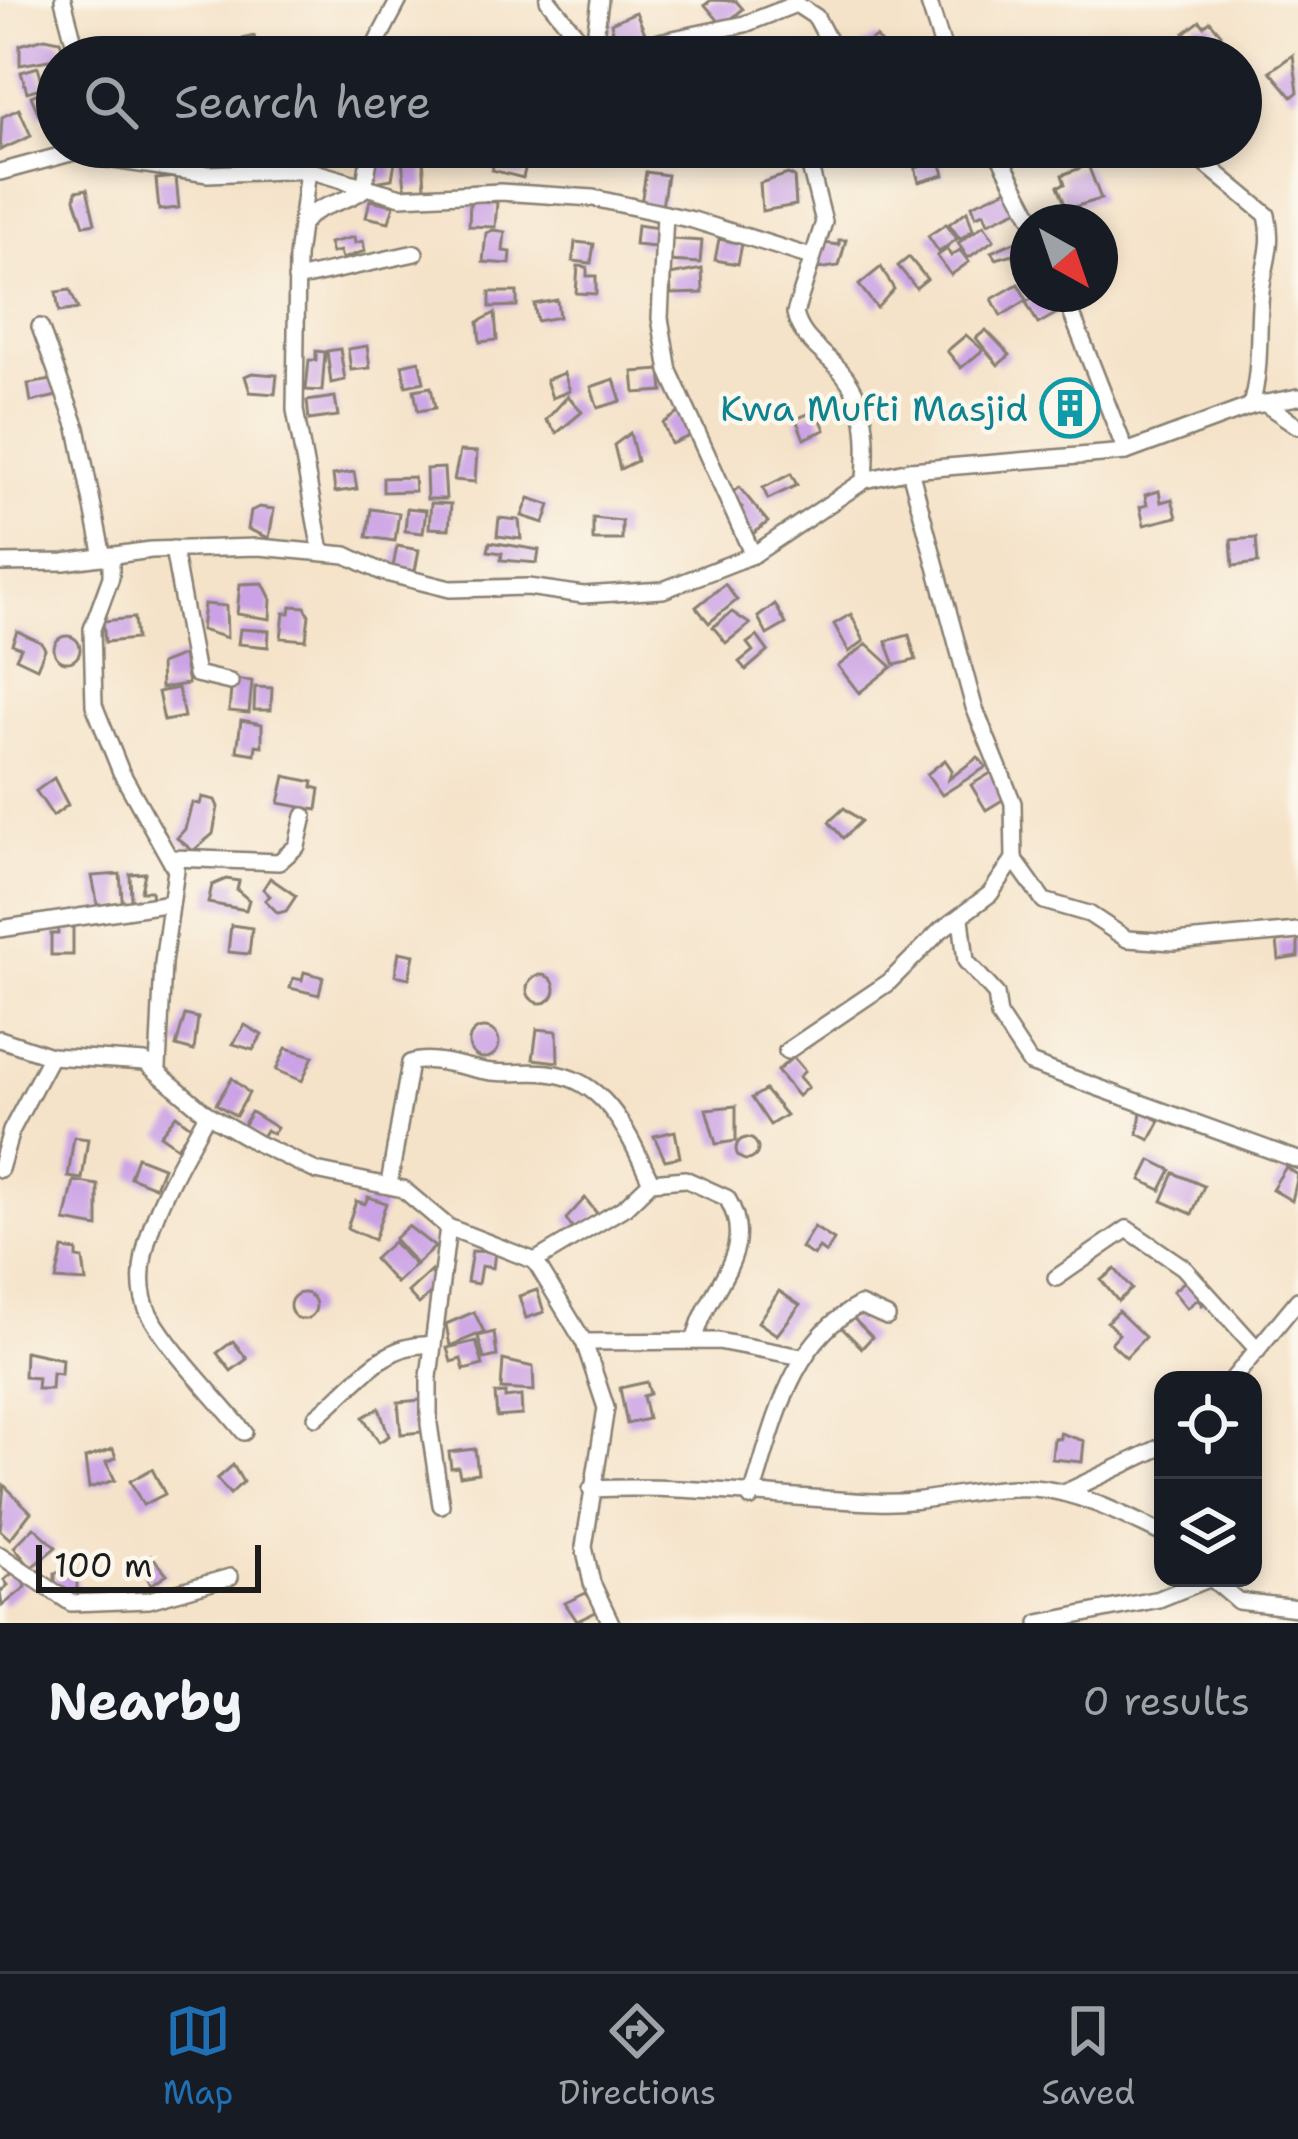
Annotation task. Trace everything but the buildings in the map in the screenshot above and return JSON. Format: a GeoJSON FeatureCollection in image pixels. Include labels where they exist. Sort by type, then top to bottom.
{"type":"FeatureCollection","features":[{"type":"Feature","properties":{"kind":"street"},"geometry":{"type":"LineString","coordinates":[[63,0],[72,36]]}},
{"type":"Feature","properties":{"kind":"street"},"geometry":{"type":"LineString","coordinates":[[380,36],[399,0]]}},
{"type":"Feature","properties":{"kind":"street"},"geometry":{"type":"LineString","coordinates":[[548,0],[577,36]]}},
{"type":"Feature","properties":{"kind":"street"},"geometry":{"type":"LineString","coordinates":[[595,36],[600,0]]}},
{"type":"Feature","properties":{"kind":"street"},"geometry":{"type":"LineString","coordinates":[[928,0],[939,36]]}},
{"type":"Feature","properties":{"kind":"street"},"geometry":{"type":"LineString","coordinates":[[677,36],[745,24],[796,4],[816,17],[826,36]]}},
{"type":"Feature","properties":{"kind":"street"},"geometry":{"type":"LineString","coordinates":[[0,172],[36,162]]}},
{"type":"Feature","properties":{"kind":"street"},"geometry":{"type":"LineString","coordinates":[[178,168],[208,174],[308,170],[401,197],[500,192],[593,198],[811,256]]}},
{"type":"Feature","properties":{"kind":"street"},"geometry":{"type":"LineString","coordinates":[[364,189],[368,168]]}},
{"type":"Feature","properties":{"kind":"street"},"geometry":{"type":"LineString","coordinates":[[810,168],[824,222],[797,301],[797,322],[860,398],[868,432],[865,480]]}},
{"type":"Feature","properties":{"kind":"street"},"geometry":{"type":"LineString","coordinates":[[1006,168],[1025,204]]}},
{"type":"Feature","properties":{"kind":"street"},"geometry":{"type":"LineString","coordinates":[[1210,168],[1267,215],[1272,248],[1262,288],[1258,404]]}},
{"type":"Feature","properties":{"kind":"street"},"geometry":{"type":"LineString","coordinates":[[308,170],[296,279],[297,433],[321,550]]}},
{"type":"Feature","properties":{"kind":"street"},"geometry":{"type":"LineString","coordinates":[[304,221],[313,212],[364,189]]}},
{"type":"Feature","properties":{"kind":"street"},"geometry":{"type":"LineString","coordinates":[[665,214],[661,318],[669,371],[752,555]]}},
{"type":"Feature","properties":{"kind":"street"},"geometry":{"type":"LineString","coordinates":[[296,279],[415,253]]}},
{"type":"Feature","properties":{"kind":"street"},"geometry":{"type":"LineString","coordinates":[[1071,312],[1126,452]]}},
{"type":"Feature","properties":{"kind":"street"},"geometry":{"type":"LineString","coordinates":[[40,327],[77,428],[111,577],[92,629],[94,705],[121,772],[173,858],[158,1068]]}},
{"type":"Feature","properties":{"kind":"street"},"geometry":{"type":"LineString","coordinates":[[0,563],[173,549],[321,550],[450,589],[528,587],[583,595],[663,590],[716,574],[752,555],[865,480],[910,470],[1126,452],[1258,404],[1298,397]]}},
{"type":"Feature","properties":{"kind":"street"},"geometry":{"type":"LineString","coordinates":[[1258,404],[1298,426]]}},
{"type":"Feature","properties":{"kind":"street"},"geometry":{"type":"LineString","coordinates":[[788,1052],[889,982],[1001,882],[1014,859],[1013,803],[974,707],[910,470]]}},
{"type":"Feature","properties":{"kind":"street"},"geometry":{"type":"LineString","coordinates":[[173,549],[196,674],[230,682]]}},
{"type":"Feature","properties":{"kind":"street"},"geometry":{"type":"LineString","coordinates":[[173,858],[279,862],[297,846],[304,816]]}},
{"type":"Feature","properties":{"kind":"street"},"geometry":{"type":"LineString","coordinates":[[1014,859],[1044,901],[1089,914],[1126,938],[1174,942],[1298,931]]}},
{"type":"Feature","properties":{"kind":"street"},"geometry":{"type":"LineString","coordinates":[[0,929],[170,903]]}},
{"type":"Feature","properties":{"kind":"street"},"geometry":{"type":"LineString","coordinates":[[961,918],[966,961],[996,994],[998,1016],[1030,1063],[1298,1160]]}},
{"type":"Feature","properties":{"kind":"street"},"geometry":{"type":"LineString","coordinates":[[0,1039],[51,1055],[145,1062],[158,1068],[207,1114],[316,1171],[389,1184],[418,1199],[448,1227],[535,1261],[584,1342],[606,1408],[584,1547],[592,1583],[611,1623]]}},
{"type":"Feature","properties":{"kind":"street"},"geometry":{"type":"LineString","coordinates":[[0,1169],[11,1131],[51,1055]]}},
{"type":"Feature","properties":{"kind":"street"},"geometry":{"type":"LineString","coordinates":[[389,1184],[410,1063],[422,1059],[494,1072],[549,1073],[580,1082],[600,1094],[626,1127],[651,1182]]}},
{"type":"Feature","properties":{"kind":"street"},"geometry":{"type":"LineString","coordinates":[[207,1114],[152,1226],[143,1283],[149,1312],[244,1432]]}},
{"type":"Feature","properties":{"kind":"street"},"geometry":{"type":"LineString","coordinates":[[535,1261],[625,1207],[651,1182],[673,1178],[702,1184],[727,1198],[741,1235],[736,1256],[700,1320],[695,1340]]}},
{"type":"Feature","properties":{"kind":"street"},"geometry":{"type":"LineString","coordinates":[[441,1505],[429,1424],[431,1345],[448,1227]]}},
{"type":"Feature","properties":{"kind":"street"},"geometry":{"type":"LineString","coordinates":[[1056,1278],[1127,1229],[1150,1250],[1183,1267],[1258,1350]]}},
{"type":"Feature","properties":{"kind":"street"},"geometry":{"type":"LineString","coordinates":[[1240,1371],[1298,1300]]}},
{"type":"Feature","properties":{"kind":"street"},"geometry":{"type":"LineString","coordinates":[[751,1498],[802,1357],[831,1324],[860,1304],[887,1317]]}},
{"type":"Feature","properties":{"kind":"street"},"geometry":{"type":"LineString","coordinates":[[584,1342],[695,1340],[802,1357]]}},
{"type":"Feature","properties":{"kind":"street"},"geometry":{"type":"LineString","coordinates":[[316,1417],[380,1359],[407,1347],[431,1345]]}},
{"type":"Feature","properties":{"kind":"street"},"geometry":{"type":"LineString","coordinates":[[1064,1493],[1154,1450]]}},
{"type":"Feature","properties":{"kind":"street"},"geometry":{"type":"LineString","coordinates":[[591,1489],[686,1486],[751,1498],[881,1503],[1030,1488],[1064,1493],[1154,1530]]}},
{"type":"Feature","properties":{"kind":"street"},"geometry":{"type":"LineString","coordinates":[[0,1555],[71,1603],[149,1600],[230,1577]]}},
{"type":"Feature","properties":{"kind":"street"},"geometry":{"type":"LineString","coordinates":[[1039,1623],[1159,1600],[1211,1578],[1238,1601],[1298,1608]]}},
{"type":"Feature","properties":{"kind":"place","name":"Kwa Mufti Masjid"},"geometry":{"type":"Point","coordinates":[1070,408]}}]}
